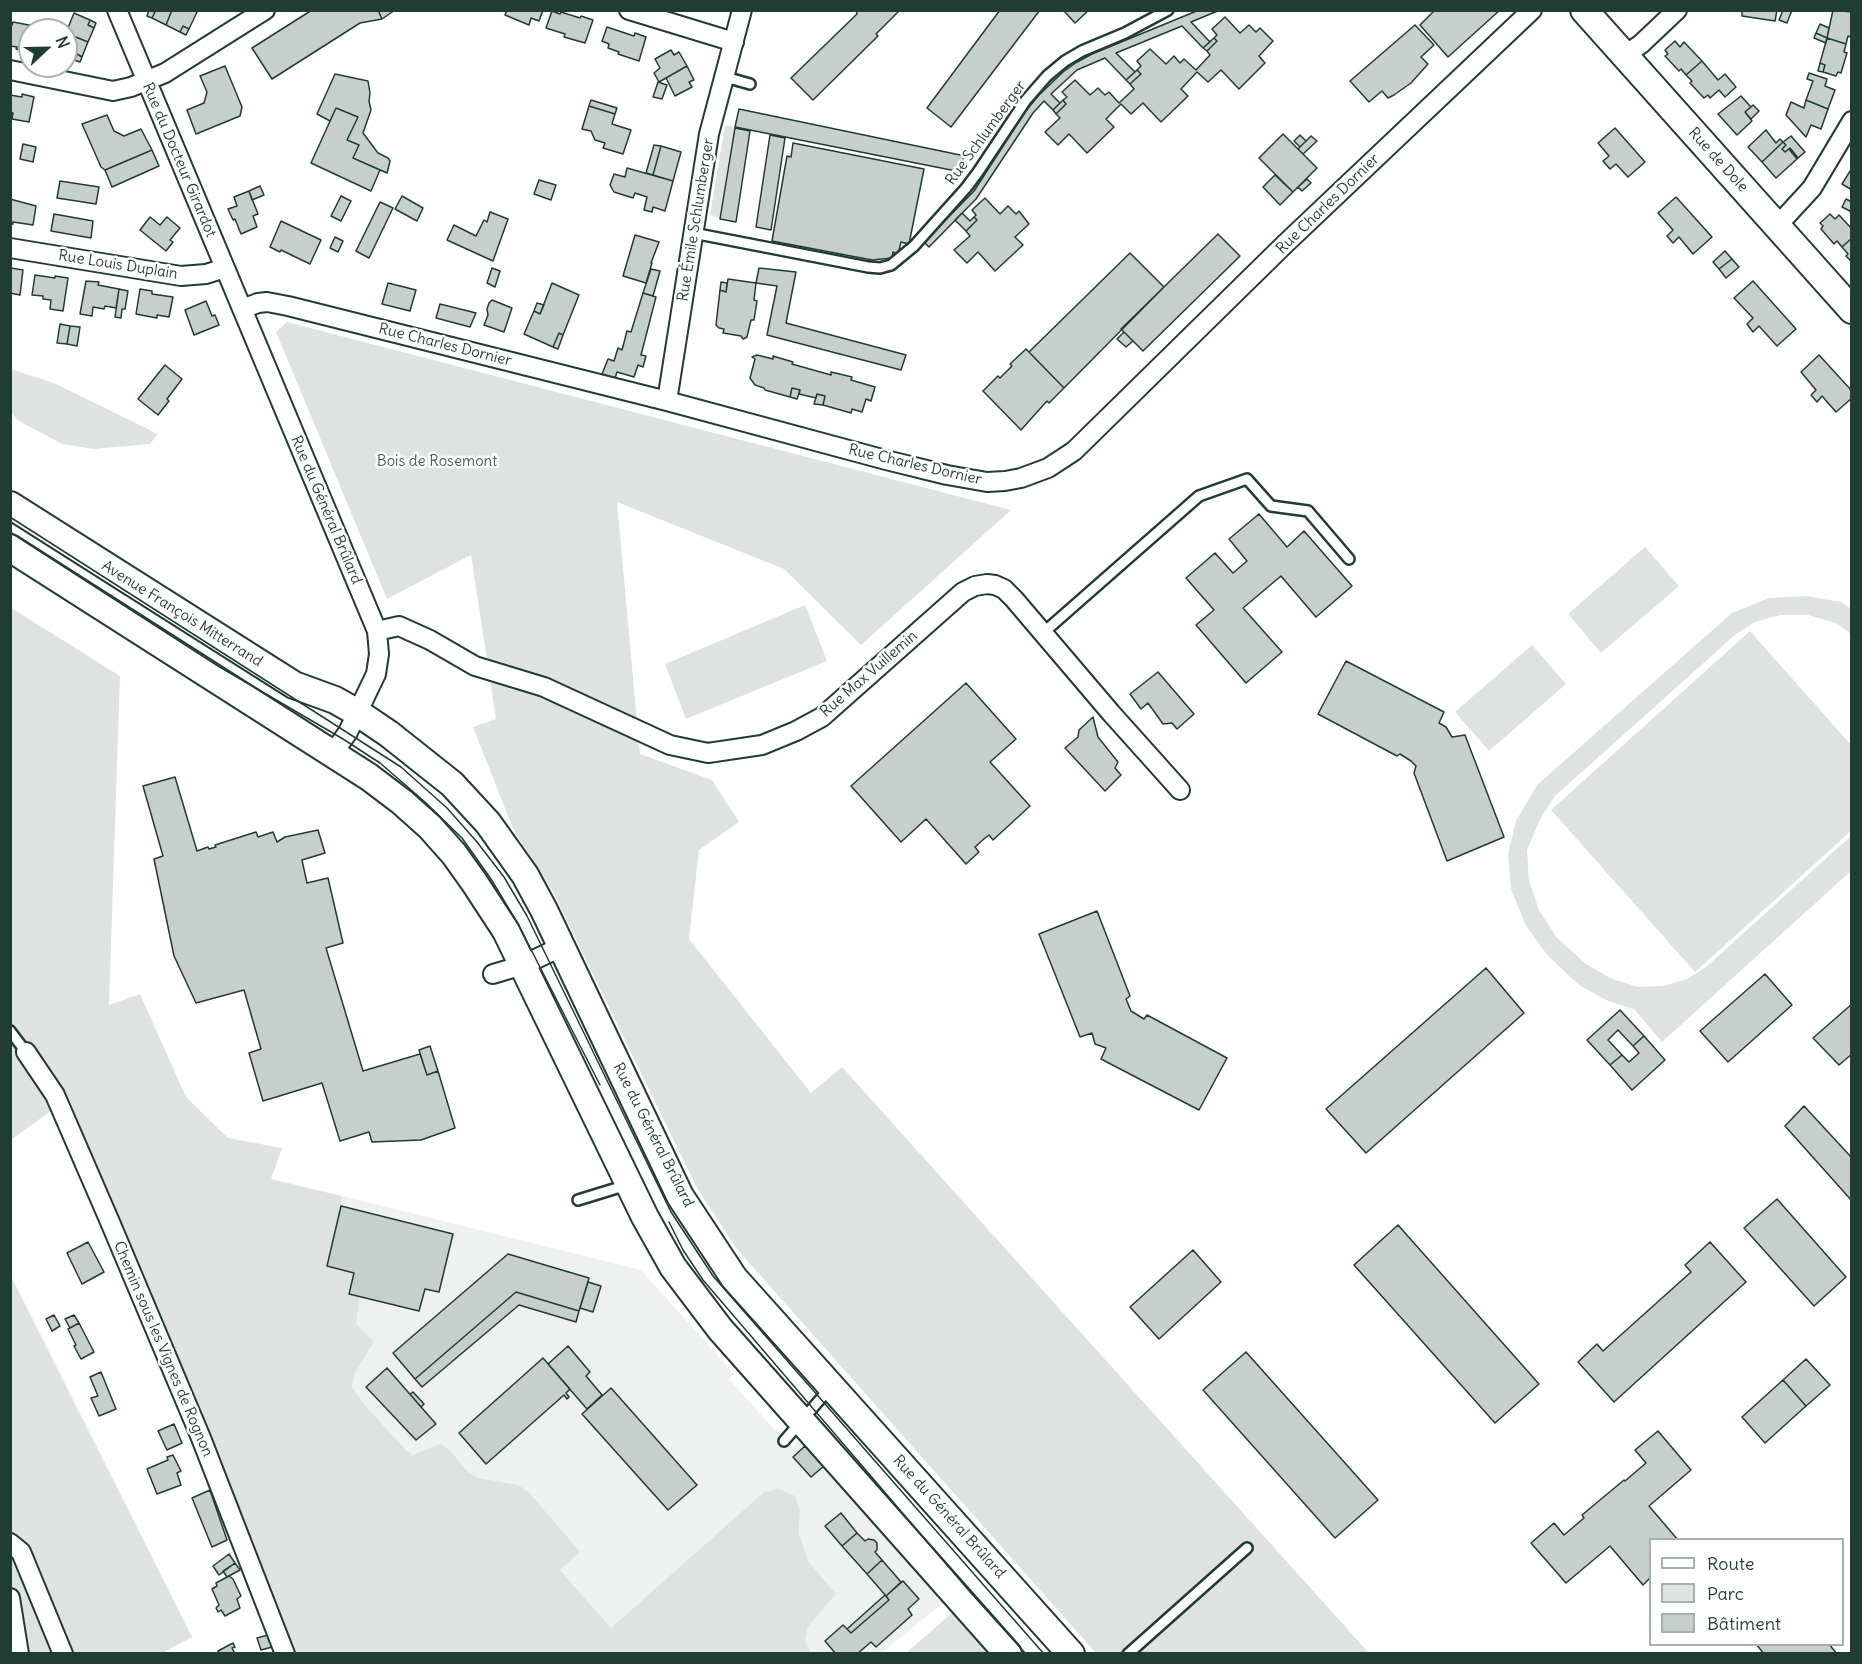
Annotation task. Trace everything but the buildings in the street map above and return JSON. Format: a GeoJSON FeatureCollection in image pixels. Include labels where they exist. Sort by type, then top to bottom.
{"type":"FeatureCollection","features":[{"type":"Feature","properties":{"kind":"main road","name":"Rue de Dole"},"geometry":{"type":"LineString","coordinates":[[1584,10],[1851,310]]}},
{"type":"Feature","properties":{"kind":"main road","name":"Avenue François Mitterrand"},"geometry":{"type":"LineString","coordinates":[[10,505],[294,685],[335,700],[358,713]]}},
{"type":"Feature","properties":{"kind":"main road"},"geometry":{"type":"LineString","coordinates":[[10,548],[369,777],[430,827],[454,854],[493,910],[523,965],[645,1217],[673,1267],[697,1300],[1008,1653]]}},
{"type":"Feature","properties":{"kind":"main road","name":"Rue du Général Brûlard"},"geometry":{"type":"LineString","coordinates":[[358,713],[389,734],[452,784],[488,823],[525,875],[544,910],[680,1196],[734,1278],[1071,1653]]}},
{"type":"Feature","properties":{"kind":"street","name":"Rue du Docteur Girardot"},"geometry":{"type":"LineString","coordinates":[[117,10],[242,309]]}},
{"type":"Feature","properties":{"kind":"street"},"geometry":{"type":"LineString","coordinates":[[10,70],[113,91],[165,73],[265,10]]}},
{"type":"Feature","properties":{"kind":"street"},"geometry":{"type":"LineString","coordinates":[[629,10],[734,42]]}},
{"type":"Feature","properties":{"kind":"street","name":"Rue Émile Schlumberger"},"geometry":{"type":"LineString","coordinates":[[667,401],[709,134],[742,10]]}},
{"type":"Feature","properties":{"kind":"street","name":"Rue Charles Dornier"},"geometry":{"type":"LineString","coordinates":[[242,309],[267,302],[288,306],[667,401],[947,475],[987,482],[1021,478],[1048,468],[1074,451],[1286,244],[1532,10]]}},
{"type":"Feature","properties":{"kind":"street"},"geometry":{"type":"LineString","coordinates":[[1624,56],[1641,44],[1677,10]]}},
{"type":"Feature","properties":{"kind":"street"},"geometry":{"type":"LineString","coordinates":[[1777,226],[1812,188],[1851,121]]}},
{"type":"Feature","properties":{"kind":"street","name":"Rue Louis Duplain"},"geometry":{"type":"LineString","coordinates":[[10,248],[181,276],[206,274],[225,268]]}},
{"type":"Feature","properties":{"kind":"street","name":"Rue du Général Brûlard"},"geometry":{"type":"LineString","coordinates":[[242,309],[377,631],[379,654],[376,674],[358,713],[332,755]]}},
{"type":"Feature","properties":{"kind":"street","name":"Rue Max Vuillemin"},"geometry":{"type":"LineString","coordinates":[[377,631],[399,626],[430,640],[475,666],[544,687],[670,745],[708,753],[762,745],[822,717],[963,592],[975,586],[987,584],[1004,589],[1180,790]]}},
{"type":"Feature","properties":{"kind":"street"},"geometry":{"type":"LineString","coordinates":[[493,974],[523,965],[561,947]]}},
{"type":"Feature","properties":{"kind":"street","name":"Chemin sous les Vignes de Rognon"},"geometry":{"type":"LineString","coordinates":[[26,1052],[55,1095],[201,1438],[285,1653]]}},
{"type":"Feature","properties":{"kind":"street"},"geometry":{"type":"LineString","coordinates":[[10,1543],[21,1552],[63,1653]]}},
{"type":"Feature","properties":{"kind":"street"},"geometry":{"type":"LineString","coordinates":[[10,1598],[19,1653]]}},
{"type":"Feature","properties":{"kind":"lane","name":"Rue Schlumberger"},"geometry":{"type":"LineString","coordinates":[[693,232],[868,267],[880,268],[891,265],[914,246],[966,188],[1026,100],[1047,76],[1082,51],[1125,33],[1168,10]]}},
{"type":"Feature","properties":{"kind":"lane"},"geometry":{"type":"LineString","coordinates":[[724,77],[750,84]]}},
{"type":"Feature","properties":{"kind":"lane"},"geometry":{"type":"LineString","coordinates":[[1043,633],[1199,496],[1247,479],[1270,506],[1308,511],[1349,559]]}},
{"type":"Feature","properties":{"kind":"lane"},"geometry":{"type":"LineString","coordinates":[[10,1031],[26,1052]]}},
{"type":"Feature","properties":{"kind":"lane"},"geometry":{"type":"LineString","coordinates":[[578,1200],[629,1184]]}},
{"type":"Feature","properties":{"kind":"lane"},"geometry":{"type":"LineString","coordinates":[[784,1441],[831,1386]]}},
{"type":"Feature","properties":{"kind":"lane"},"geometry":{"type":"LineString","coordinates":[[1128,1653],[1247,1548]]}},
{"type":"Feature","properties":{"kind":"shaded area"},"geometry":{"type":"Polygon","coordinates":[[[342,1196],[641,1270],[734,1374],[729,1379],[791,1448],[800,1441],[944,1602],[882,1653],[811,1653],[805,1641],[808,1627],[836,1594],[808,1561],[799,1534],[800,1510],[764,1492],[611,1628],[560,1570],[579,1552],[528,1491],[518,1485],[479,1478],[468,1472],[449,1449],[424,1451],[413,1455],[363,1403],[352,1387],[355,1373],[374,1342],[355,1324],[360,1297],[327,1266],[342,1196]]]}},
{"type":"Feature","properties":{"kind":"green space"},"geometry":{"type":"Polygon","coordinates":[[[725,125],[735,127],[720,219],[710,215],[725,125]]]}},
{"type":"Feature","properties":{"kind":"green space","name":"Bois de Rosemont"},"geometry":{"type":"Polygon","coordinates":[[[287,322],[1011,510],[861,645],[784,569],[617,502],[640,754],[712,780],[739,822],[699,850],[689,939],[811,1093],[842,1067],[1369,1653],[1096,1653],[736,1248],[697,1188],[553,892],[514,831],[473,727],[496,719],[471,555],[387,599],[276,332],[287,322]]]}},
{"type":"Feature","properties":{"kind":"green space"},"geometry":{"type":"Polygon","coordinates":[[[11,369],[54,383],[158,434],[150,444],[93,449],[62,444],[17,420],[11,412],[11,369]]]}},
{"type":"Feature","properties":{"kind":"green space"},"geometry":{"type":"Polygon","coordinates":[[[1645,547],[1679,586],[1601,653],[1568,614],[1645,547]]]}},
{"type":"Feature","properties":{"kind":"green space"},"geometry":{"type":"Polygon","coordinates":[[[1807,596],[1841,602],[1851,609],[1851,634],[1836,623],[1808,615],[1780,615],[1755,622],[1736,634],[1555,796],[1540,819],[1527,850],[1529,880],[1539,910],[1557,938],[1586,964],[1612,979],[1638,987],[1664,986],[1687,979],[1706,967],[1851,836],[1851,871],[1662,1042],[1634,1009],[1608,1001],[1579,985],[1548,956],[1526,926],[1511,889],[1508,854],[1516,821],[1537,785],[1732,613],[1769,598],[1807,596]]]}},
{"type":"Feature","properties":{"kind":"green space"},"geometry":{"type":"Polygon","coordinates":[[[805,605],[827,661],[686,719],[665,664],[805,605]]]}},
{"type":"Feature","properties":{"kind":"green space"},"geometry":{"type":"Polygon","coordinates":[[[10,607],[120,676],[109,1005],[140,994],[186,1097],[228,1138],[282,1148],[271,1179],[342,1196],[327,1266],[354,1273],[350,1294],[360,1296],[356,1324],[374,1342],[355,1373],[352,1387],[363,1403],[413,1455],[440,1444],[449,1449],[468,1472],[479,1478],[518,1485],[528,1491],[580,1552],[560,1570],[611,1628],[764,1492],[779,1489],[795,1496],[800,1510],[799,1534],[808,1561],[836,1594],[808,1627],[805,1641],[811,1653],[294,1653],[66,1100],[11,1140],[10,607]]]}},
{"type":"Feature","properties":{"kind":"green space"},"geometry":{"type":"Polygon","coordinates":[[[1750,631],[1851,745],[1851,831],[1695,972],[1551,810],[1750,631]]]}},
{"type":"Feature","properties":{"kind":"green space"},"geometry":{"type":"Polygon","coordinates":[[[1532,645],[1566,684],[1489,751],[1455,712],[1532,645]]]}},
{"type":"Feature","properties":{"kind":"green space"},"geometry":{"type":"Polygon","coordinates":[[[10,1274],[192,1637],[162,1653],[11,1653],[10,1274]]]}},
{"type":"Feature","properties":{"kind":"green space"},"geometry":{"type":"Polygon","coordinates":[[[954,1611],[991,1654],[905,1654],[954,1611]]]}},
{"type":"Feature","properties":{"kind":"tram line"},"geometry":{"type":"LineString","coordinates":[[10,517],[401,767],[447,808],[504,877],[527,916],[671,1212],[713,1276],[1044,1654]]}},
{"type":"Feature","properties":{"kind":"tram line"},"geometry":{"type":"LineString","coordinates":[[10,532],[218,666],[380,763],[425,802],[462,838],[491,879],[518,924],[600,1085]]}},
{"type":"Feature","properties":{"kind":"tram line"},"geometry":{"type":"LineString","coordinates":[[669,1222],[683,1250],[703,1280],[1026,1654]]}}]}
